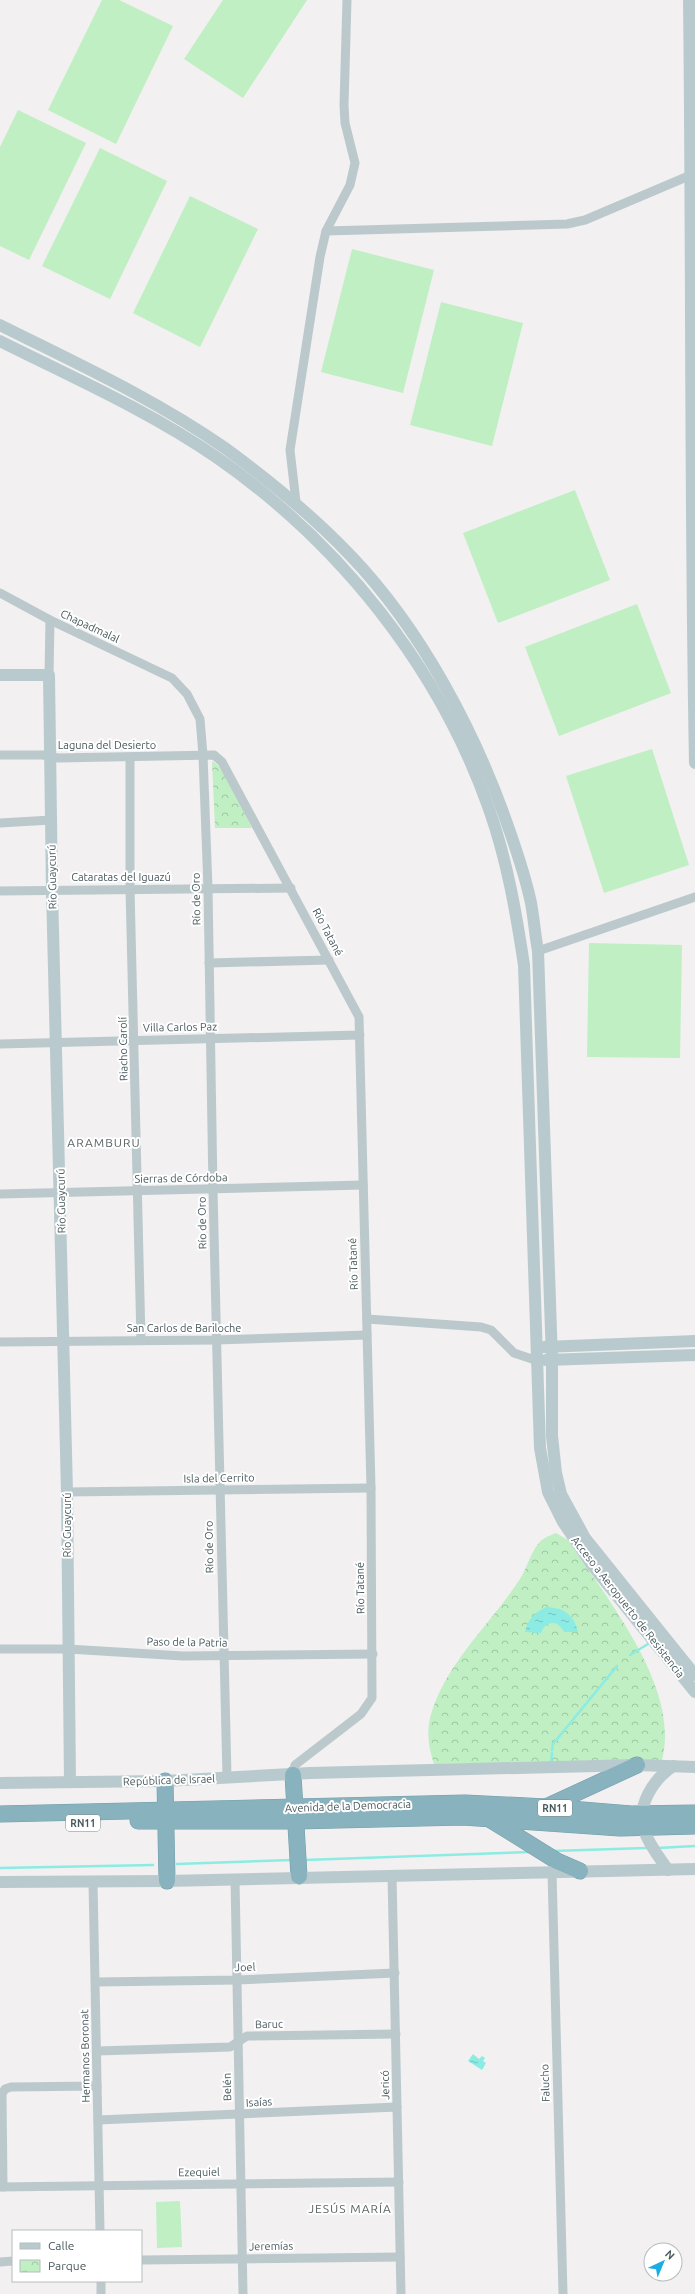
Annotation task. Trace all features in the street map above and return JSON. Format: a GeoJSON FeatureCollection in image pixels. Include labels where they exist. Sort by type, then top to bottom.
{"type":"FeatureCollection","features":[{"type":"Feature","properties":{"kind":"highway"},"geometry":{"type":"LineString","coordinates":[[546,1807],[637,1765]]}},
{"type":"Feature","properties":{"kind":"highway"},"geometry":{"type":"LineString","coordinates":[[293,1775],[299,1876]]}},
{"type":"Feature","properties":{"kind":"highway"},"geometry":{"type":"LineString","coordinates":[[165,1781],[167,1881]]}},
{"type":"Feature","properties":{"kind":"highway","name":"Avenida de la Democracia"},"geometry":{"type":"LineString","coordinates":[[296,1815],[466,1803],[546,1807],[591,1812],[643,1821],[695,1826]]}},
{"type":"Feature","properties":{"kind":"highway","name":"Avenida de la Democracia"},"geometry":{"type":"LineString","coordinates":[[0,1825],[165,1815],[232,1807],[296,1815],[643,1821],[695,1813]]}},
{"type":"Feature","properties":{"kind":"highway","name":"Avenida de la Democracia"},"geometry":{"type":"LineString","coordinates":[[0,1814],[165,1815]]}},
{"type":"Feature","properties":{"kind":"highway"},"geometry":{"type":"LineString","coordinates":[[488,1818],[542,1851],[557,1862],[580,1871]]}},
{"type":"Feature","properties":{"kind":"street"},"geometry":{"type":"LineString","coordinates":[[296,502],[290,450],[320,257],[326,231],[350,185],[355,163],[345,122],[344,105],[347,0]]}},
{"type":"Feature","properties":{"kind":"street"},"geometry":{"type":"LineString","coordinates":[[689,0],[691,175],[694,269],[693,555],[695,762]]}},
{"type":"Feature","properties":{"kind":"street"},"geometry":{"type":"LineString","coordinates":[[326,231],[567,224],[585,220],[691,175]]}},
{"type":"Feature","properties":{"kind":"street","name":"Acceso a Aeropuerto de Resistencia"},"geometry":{"type":"LineString","coordinates":[[0,325],[165,411],[223,447],[296,502],[351,556],[384,596],[423,650],[457,709],[498,800],[518,857],[531,902],[538,951],[552,1346],[552,1436],[556,1473],[561,1494],[570,1513],[601,1559],[695,1675]]}},
{"type":"Feature","properties":{"kind":"street","name":"Acceso a Aeropuerto de Resistencia"},"geometry":{"type":"LineString","coordinates":[[0,340],[158,422],[215,456],[284,508],[342,565],[375,604],[413,658],[447,715],[471,764],[489,811],[514,899],[524,965],[540,1448],[548,1492],[553,1506],[592,1565],[695,1692]]}},
{"type":"Feature","properties":{"kind":"street","name":"Chapadmalal"},"geometry":{"type":"LineString","coordinates":[[0,593],[50,620],[172,678]]}},
{"type":"Feature","properties":{"kind":"street","name":"Río Guaycurú"},"geometry":{"type":"LineString","coordinates":[[50,620],[49,674],[52,890],[64,1340],[70,1782]]}},
{"type":"Feature","properties":{"kind":"street"},"geometry":{"type":"LineString","coordinates":[[0,675],[49,674]]}},
{"type":"Feature","properties":{"kind":"street","name":"Río de Oro"},"geometry":{"type":"LineString","coordinates":[[172,678],[187,694],[200,719],[203,755],[208,888],[216,1340],[227,1777]]}},
{"type":"Feature","properties":{"kind":"street","name":"Laguna del Desierto"},"geometry":{"type":"LineString","coordinates":[[0,755],[42,755],[58,758],[130,758],[214,755]]}},
{"type":"Feature","properties":{"kind":"street","name":"Río Tatané"},"geometry":{"type":"LineString","coordinates":[[214,755],[222,762],[359,1017],[371,1488],[373,1654],[372,1698],[361,1714],[295,1765],[293,1775]]}},
{"type":"Feature","properties":{"kind":"street","name":"Riacho Carolí"},"geometry":{"type":"LineString","coordinates":[[130,758],[130,889],[141,1340]]}},
{"type":"Feature","properties":{"kind":"street"},"geometry":{"type":"LineString","coordinates":[[0,822],[51,820]]}},
{"type":"Feature","properties":{"kind":"street","name":"Cataratas del Iguazú"},"geometry":{"type":"LineString","coordinates":[[0,891],[291,888]]}},
{"type":"Feature","properties":{"kind":"street"},"geometry":{"type":"LineString","coordinates":[[538,951],[695,897]]}},
{"type":"Feature","properties":{"kind":"street"},"geometry":{"type":"LineString","coordinates":[[209,963],[329,960]]}},
{"type":"Feature","properties":{"kind":"street","name":"Villa Carlos Paz"},"geometry":{"type":"LineString","coordinates":[[0,1044],[360,1035]]}},
{"type":"Feature","properties":{"kind":"street","name":"Sierras de Córdoba"},"geometry":{"type":"LineString","coordinates":[[0,1194],[138,1190],[213,1190],[363,1185]]}},
{"type":"Feature","properties":{"kind":"street"},"geometry":{"type":"LineString","coordinates":[[367,1319],[481,1326],[491,1330],[514,1353],[538,1361],[695,1355]]}},
{"type":"Feature","properties":{"kind":"street","name":"San Carlos de Bariloche"},"geometry":{"type":"LineString","coordinates":[[0,1342],[64,1340],[216,1340],[367,1335]]}},
{"type":"Feature","properties":{"kind":"street"},"geometry":{"type":"LineString","coordinates":[[537,1347],[695,1341]]}},
{"type":"Feature","properties":{"kind":"street","name":"Isla del Cerrito"},"geometry":{"type":"LineString","coordinates":[[67,1492],[371,1488]]}},
{"type":"Feature","properties":{"kind":"street","name":"Paso de la Patria"},"geometry":{"type":"LineString","coordinates":[[0,1649],[68,1649],[183,1656],[373,1654]]}},
{"type":"Feature","properties":{"kind":"street"},"geometry":{"type":"LineString","coordinates":[[637,1765],[695,1767]]}},
{"type":"Feature","properties":{"kind":"street","name":"República de Israel"},"geometry":{"type":"LineString","coordinates":[[0,1783],[165,1781],[337,1773],[637,1765]]}},
{"type":"Feature","properties":{"kind":"street"},"geometry":{"type":"LineString","coordinates":[[668,1870],[650,1846],[643,1821],[645,1802],[650,1790],[662,1774],[673,1766]]}},
{"type":"Feature","properties":{"kind":"street"},"geometry":{"type":"LineString","coordinates":[[0,1882],[167,1881],[299,1876],[695,1869]]}},
{"type":"Feature","properties":{"kind":"street","name":"Falucho"},"geometry":{"type":"LineString","coordinates":[[552,1872],[563,2294]]}},
{"type":"Feature","properties":{"kind":"street","name":"Jericó"},"geometry":{"type":"LineString","coordinates":[[392,1875],[401,2294]]}},
{"type":"Feature","properties":{"kind":"street","name":"Belén"},"geometry":{"type":"LineString","coordinates":[[235,1879],[243,2294]]}},
{"type":"Feature","properties":{"kind":"street","name":"Hermanos Boronat"},"geometry":{"type":"LineString","coordinates":[[93,1882],[100,2230]]}},
{"type":"Feature","properties":{"kind":"street","name":"Joel"},"geometry":{"type":"LineString","coordinates":[[96,1982],[237,1980],[395,1973]]}},
{"type":"Feature","properties":{"kind":"street","name":"Baruc"},"geometry":{"type":"LineString","coordinates":[[97,2051],[230,2047],[247,2036],[396,2034]]}},
{"type":"Feature","properties":{"kind":"street"},"geometry":{"type":"LineString","coordinates":[[2,2187],[2,2094],[5,2090],[11,2087],[97,2086]]}},
{"type":"Feature","properties":{"kind":"street","name":"Isaías"},"geometry":{"type":"LineString","coordinates":[[98,2120],[397,2107]]}},
{"type":"Feature","properties":{"kind":"street","name":"Ezequiel"},"geometry":{"type":"LineString","coordinates":[[2,2187],[399,2182]]}},
{"type":"Feature","properties":{"kind":"street","name":"Jeremías"},"geometry":{"type":"LineString","coordinates":[[142,2260],[400,2257]]}},
{"type":"Feature","properties":{"kind":"street"},"geometry":{"type":"LineString","coordinates":[[0,2262],[12,2262]]}},
{"type":"Feature","properties":{"kind":"street"},"geometry":{"type":"LineString","coordinates":[[101,2282],[102,2294]]}},
{"type":"Feature","properties":{"kind":"green space"},"geometry":{"type":"Polygon","coordinates":[[[102,0],[119,0],[173,26],[116,144],[48,110],[102,0]]]}},
{"type":"Feature","properties":{"kind":"green space"},"geometry":{"type":"Polygon","coordinates":[[[223,0],[307,0],[243,98],[184,59],[223,0]]]}},
{"type":"Feature","properties":{"kind":"green space"},"geometry":{"type":"Polygon","coordinates":[[[18,110],[86,143],[29,260],[0,246],[0,147],[18,110]]]}},
{"type":"Feature","properties":{"kind":"green space"},"geometry":{"type":"Polygon","coordinates":[[[100,148],[167,181],[110,299],[42,266],[100,148]]]}},
{"type":"Feature","properties":{"kind":"green space"},"geometry":{"type":"Polygon","coordinates":[[[190,196],[258,229],[200,347],[133,313],[190,196]]]}},
{"type":"Feature","properties":{"kind":"green space"},"geometry":{"type":"Polygon","coordinates":[[[352,249],[434,270],[403,393],[321,372],[352,249]]]}},
{"type":"Feature","properties":{"kind":"green space"},"geometry":{"type":"Polygon","coordinates":[[[441,302],[523,323],[492,446],[410,425],[441,302]]]}},
{"type":"Feature","properties":{"kind":"green space"},"geometry":{"type":"Polygon","coordinates":[[[575,490],[610,580],[498,623],[463,533],[575,490]]]}},
{"type":"Feature","properties":{"kind":"green space"},"geometry":{"type":"Polygon","coordinates":[[[637,604],[671,693],[559,736],[525,647],[637,604]]]}},
{"type":"Feature","properties":{"kind":"green space"},"geometry":{"type":"Polygon","coordinates":[[[652,749],[689,865],[604,893],[566,776],[652,749]]]}},
{"type":"Feature","properties":{"kind":"green space"},"geometry":{"type":"Polygon","coordinates":[[[212,761],[224,772],[235,791],[252,828],[215,828],[212,761]]]}},
{"type":"Feature","properties":{"kind":"green space"},"geometry":{"type":"Polygon","coordinates":[[[589,943],[682,945],[680,1058],[587,1057],[589,943]]]}},
{"type":"Feature","properties":{"kind":"green space"},"geometry":{"type":"Polygon","coordinates":[[[556,1533],[568,1540],[619,1616],[636,1644],[651,1674],[661,1703],[665,1732],[662,1760],[434,1764],[430,1751],[428,1731],[432,1711],[439,1693],[459,1659],[520,1579],[538,1544],[556,1533]]]}},
{"type":"Feature","properties":{"kind":"green space"},"geometry":{"type":"Polygon","coordinates":[[[180,2201],[182,2247],[157,2248],[156,2202],[180,2201]]]}},
{"type":"Feature","properties":{"kind":"water"},"geometry":{"type":"Polygon","coordinates":[[[546,1607],[558,1609],[571,1616],[578,1632],[564,1632],[559,1625],[552,1623],[546,1626],[541,1633],[525,1632],[532,1617],[546,1607]]]}},
{"type":"Feature","properties":{"kind":"water"},"geometry":{"type":"Polygon","coordinates":[[[473,2054],[479,2059],[482,2056],[485,2058],[483,2061],[486,2063],[482,2070],[468,2061],[473,2054]]]}},
{"type":"Feature","properties":{"kind":"waterway"},"geometry":{"type":"LineString","coordinates":[[630,1655],[648,1644]]}},
{"type":"Feature","properties":{"kind":"waterway"},"geometry":{"type":"LineString","coordinates":[[552,1750],[553,1744],[617,1666]]}},
{"type":"Feature","properties":{"kind":"waterway"},"geometry":{"type":"LineString","coordinates":[[551,1762],[552,1753]]}},
{"type":"Feature","properties":{"kind":"waterway"},"geometry":{"type":"LineString","coordinates":[[658,1848],[695,1846]]}},
{"type":"Feature","properties":{"kind":"waterway"},"geometry":{"type":"LineString","coordinates":[[553,1851],[646,1848]]}},
{"type":"Feature","properties":{"kind":"waterway"},"geometry":{"type":"LineString","coordinates":[[305,1860],[530,1852]]}},
{"type":"Feature","properties":{"kind":"waterway"},"geometry":{"type":"LineString","coordinates":[[177,1864],[292,1860]]}},
{"type":"Feature","properties":{"kind":"waterway"},"geometry":{"type":"LineString","coordinates":[[0,1868],[153,1865]]}},
{"type":"Feature","properties":{"kind":"district","name":"ARAMBURU"},"geometry":{"type":"Point","coordinates":[104,1142]}},
{"type":"Feature","properties":{"kind":"district","name":"JESÚS MARÍA"},"geometry":{"type":"Point","coordinates":[350,2208]}}]}
